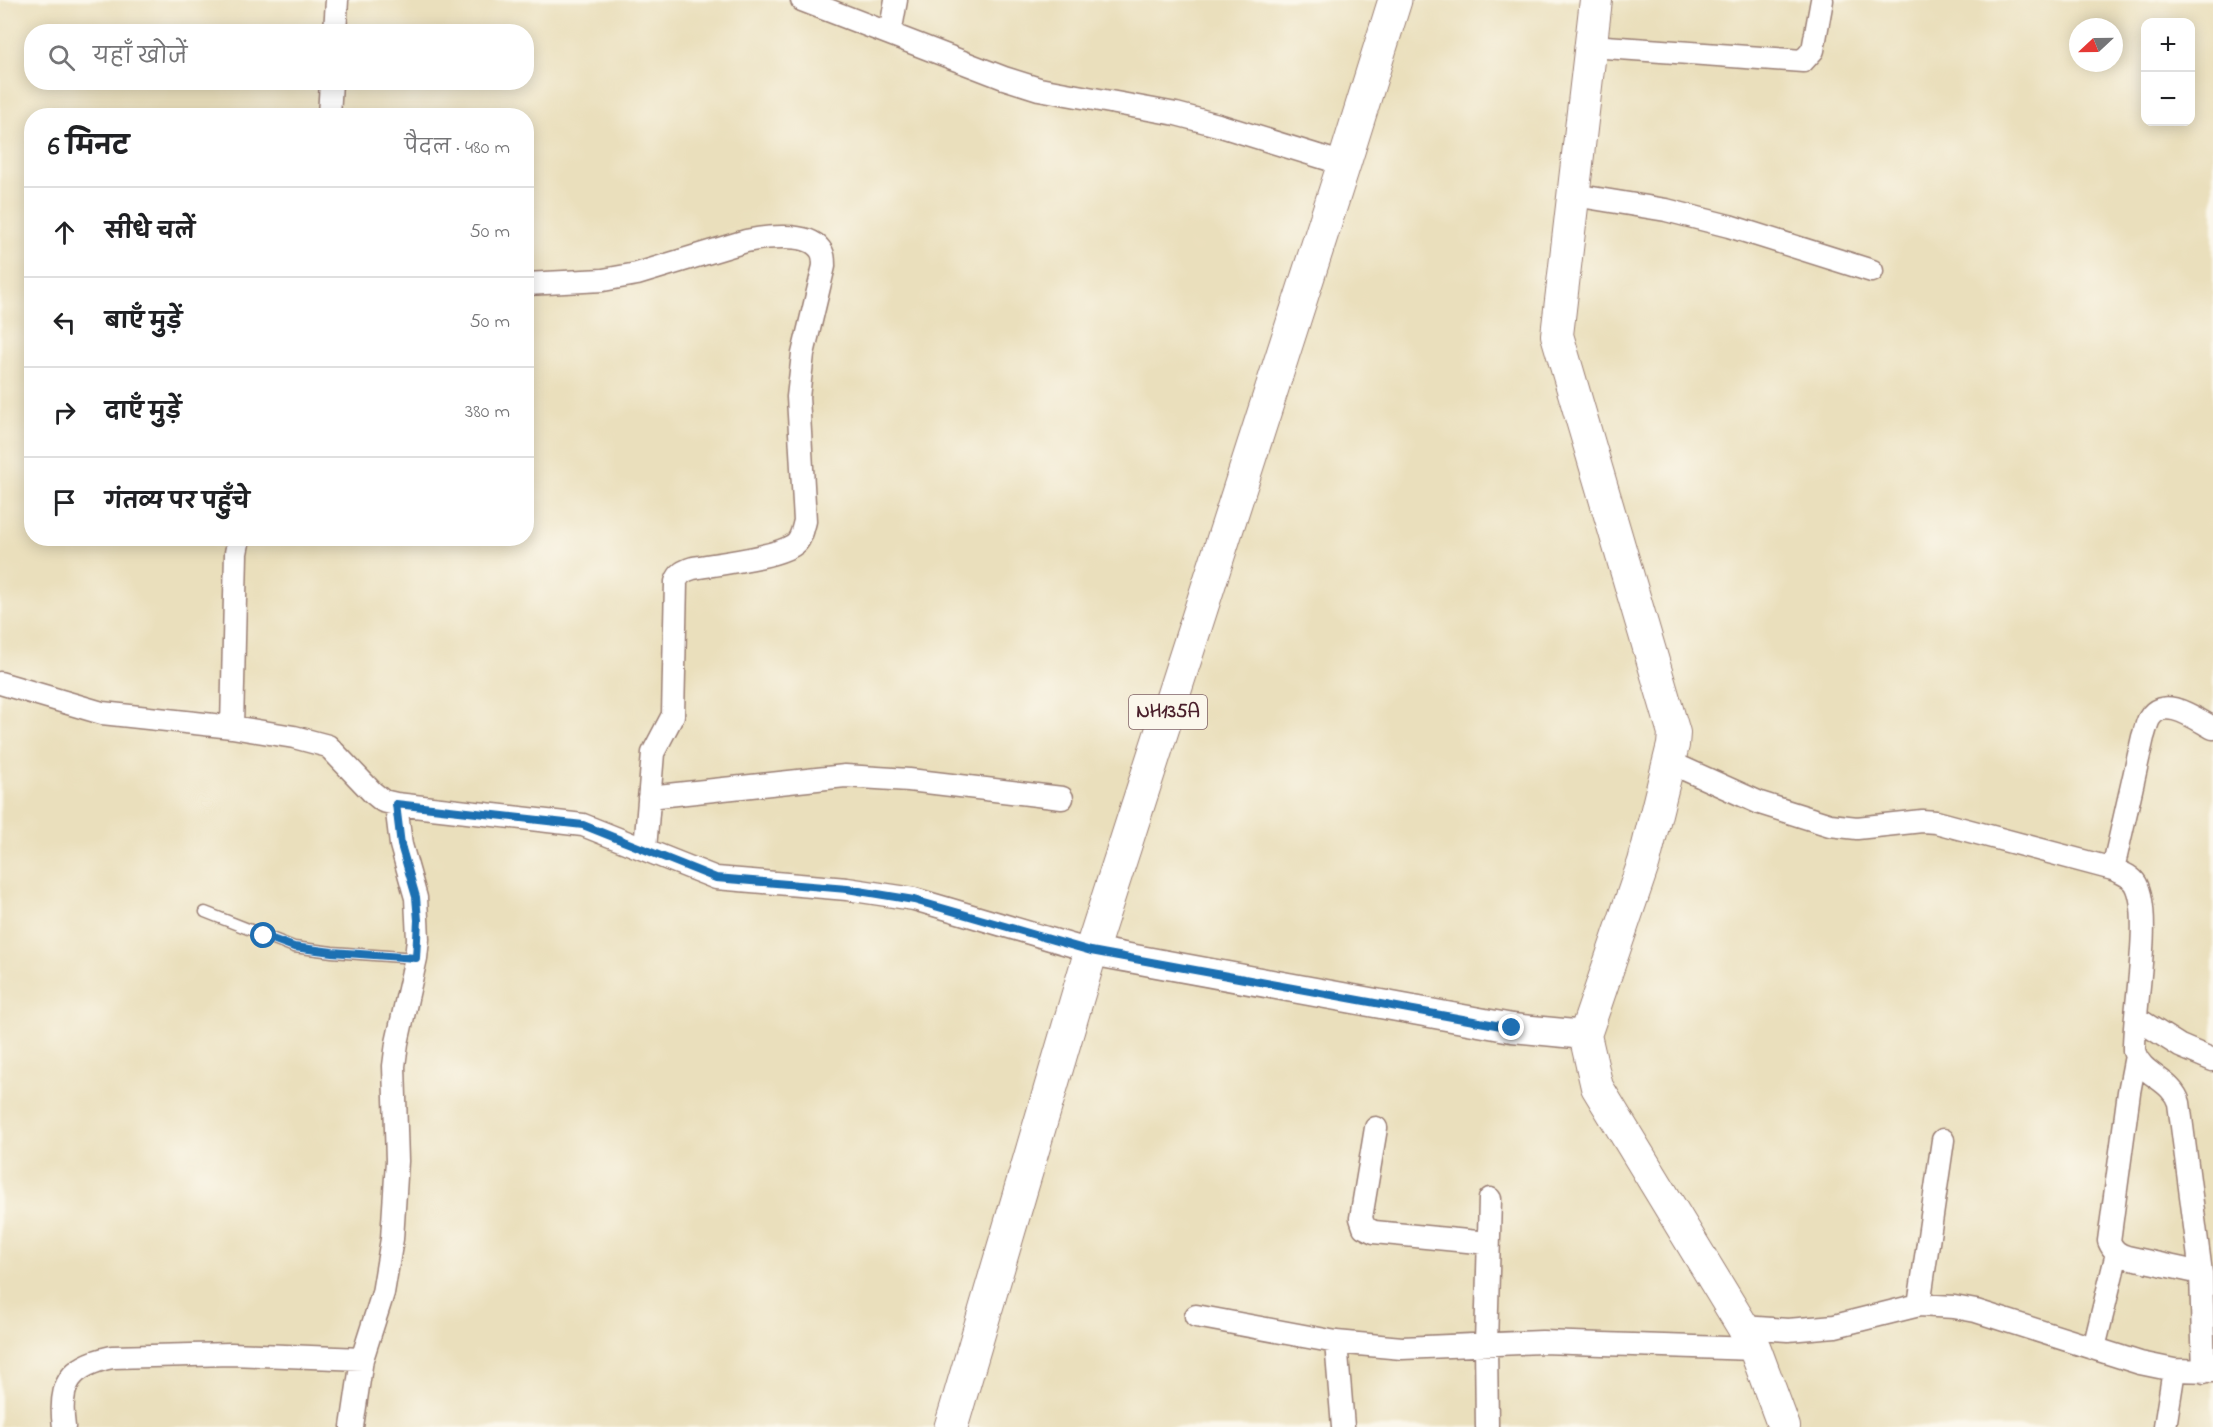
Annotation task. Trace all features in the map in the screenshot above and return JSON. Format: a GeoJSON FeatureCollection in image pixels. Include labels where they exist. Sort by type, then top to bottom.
{"type":"FeatureCollection","features":[{"type":"Feature","properties":{"kind":"highway","name":"NH135A"},"geometry":{"type":"LineString","coordinates":[[951,1427],[1091,951],[1395,0]]}},
{"type":"Feature","properties":{"kind":"main road"},"geometry":{"type":"LineString","coordinates":[[1596,0],[1557,335],[1674,733],[1671,754],[1644,862],[1585,1035],[1597,1087],[1749,1338],[1784,1427]]}},
{"type":"Feature","properties":{"kind":"street"},"geometry":{"type":"LineString","coordinates":[[336,24],[337,0]]}},
{"type":"Feature","properties":{"kind":"street"},"geometry":{"type":"LineString","coordinates":[[802,0],[1004,78],[1039,89],[1176,114],[1344,164]]}},
{"type":"Feature","properties":{"kind":"street"},"geometry":{"type":"LineString","coordinates":[[890,34],[896,0]]}},
{"type":"Feature","properties":{"kind":"street"},"geometry":{"type":"LineString","coordinates":[[1591,46],[1803,61],[1813,50],[1822,0]]}},
{"type":"Feature","properties":{"kind":"street"},"geometry":{"type":"LineString","coordinates":[[329,108],[331,90]]}},
{"type":"Feature","properties":{"kind":"street"},"geometry":{"type":"LineString","coordinates":[[1574,195],[1666,210],[1729,226],[1872,271]]}},
{"type":"Feature","properties":{"kind":"street"},"geometry":{"type":"LineString","coordinates":[[534,284],[603,280],[638,274],[747,241],[779,236],[815,244],[823,254],[824,266],[803,354],[798,397],[805,521],[802,533],[797,542],[778,552],[693,568],[686,570],[678,577],[676,582],[673,715],[653,753],[645,849]]}},
{"type":"Feature","properties":{"kind":"street"},"geometry":{"type":"LineString","coordinates":[[232,727],[237,546]]}},
{"type":"Feature","properties":{"kind":"street"},"geometry":{"type":"LineString","coordinates":[[0,683],[102,713],[232,727],[294,737],[328,746],[383,801],[583,825],[716,878],[847,889],[914,900],[1091,951],[1512,1028],[1585,1035]]}},
{"type":"Feature","properties":{"kind":"street"},"geometry":{"type":"LineString","coordinates":[[2113,869],[2149,719],[2158,710],[2171,708],[2213,728]]}},
{"type":"Feature","properties":{"kind":"street"},"geometry":{"type":"LineString","coordinates":[[1671,754],[1760,803],[1830,825],[1857,828],[1922,821],[1936,822],[2113,869],[2132,879],[2139,893],[2142,927],[2134,1043],[2136,1056],[2110,1233],[2112,1248],[2117,1254],[2201,1273]]}},
{"type":"Feature","properties":{"kind":"street"},"geometry":{"type":"LineString","coordinates":[[649,797],[845,776],[909,780],[1062,798]]}},
{"type":"Feature","properties":{"kind":"street"},"geometry":{"type":"LineString","coordinates":[[352,1427],[362,1359],[383,1293],[392,1239],[397,1161],[394,1066],[418,939],[417,909],[401,845],[396,804]]}},
{"type":"Feature","properties":{"kind":"street"},"geometry":{"type":"LineString","coordinates":[[2136,1017],[2180,1046],[2213,1060]]}},
{"type":"Feature","properties":{"kind":"street"},"geometry":{"type":"LineString","coordinates":[[1196,1316],[1336,1342],[1402,1348],[1542,1342],[1749,1338],[1835,1326],[1919,1305],[1976,1311],[2140,1363],[2174,1370],[2208,1371],[2201,1273],[2179,1103],[2173,1090],[2144,1068],[2136,1056]]}},
{"type":"Feature","properties":{"kind":"street"},"geometry":{"type":"LineString","coordinates":[[1376,1128],[1361,1218],[1364,1227],[1374,1232],[1488,1243]]}},
{"type":"Feature","properties":{"kind":"street"},"geometry":{"type":"LineString","coordinates":[[1919,1305],[1943,1140]]}},
{"type":"Feature","properties":{"kind":"street"},"geometry":{"type":"LineString","coordinates":[[1487,1427],[1486,1344],[1490,1199]]}},
{"type":"Feature","properties":{"kind":"street"},"geometry":{"type":"LineString","coordinates":[[2094,1348],[2117,1254]]}},
{"type":"Feature","properties":{"kind":"street"},"geometry":{"type":"LineString","coordinates":[[1336,1342],[1343,1427]]}},
{"type":"Feature","properties":{"kind":"street"},"geometry":{"type":"LineString","coordinates":[[64,1427],[63,1396],[68,1382],[75,1371],[94,1361],[112,1357],[231,1354],[362,1359]]}},
{"type":"Feature","properties":{"kind":"street"},"geometry":{"type":"LineString","coordinates":[[2165,1427],[2174,1370]]}},
{"type":"Feature","properties":{"kind":"lane"},"geometry":{"type":"LineString","coordinates":[[205,912],[294,947],[416,958]]}},
{"type":"Feature","properties":{"kind":"route"},"geometry":{"type":"LineString","coordinates":[[264,936],[294,947],[416,958],[418,939],[416,897],[401,845],[396,804],[583,825],[716,878],[847,889],[914,900],[1091,951],[1512,1028]]}}]}
